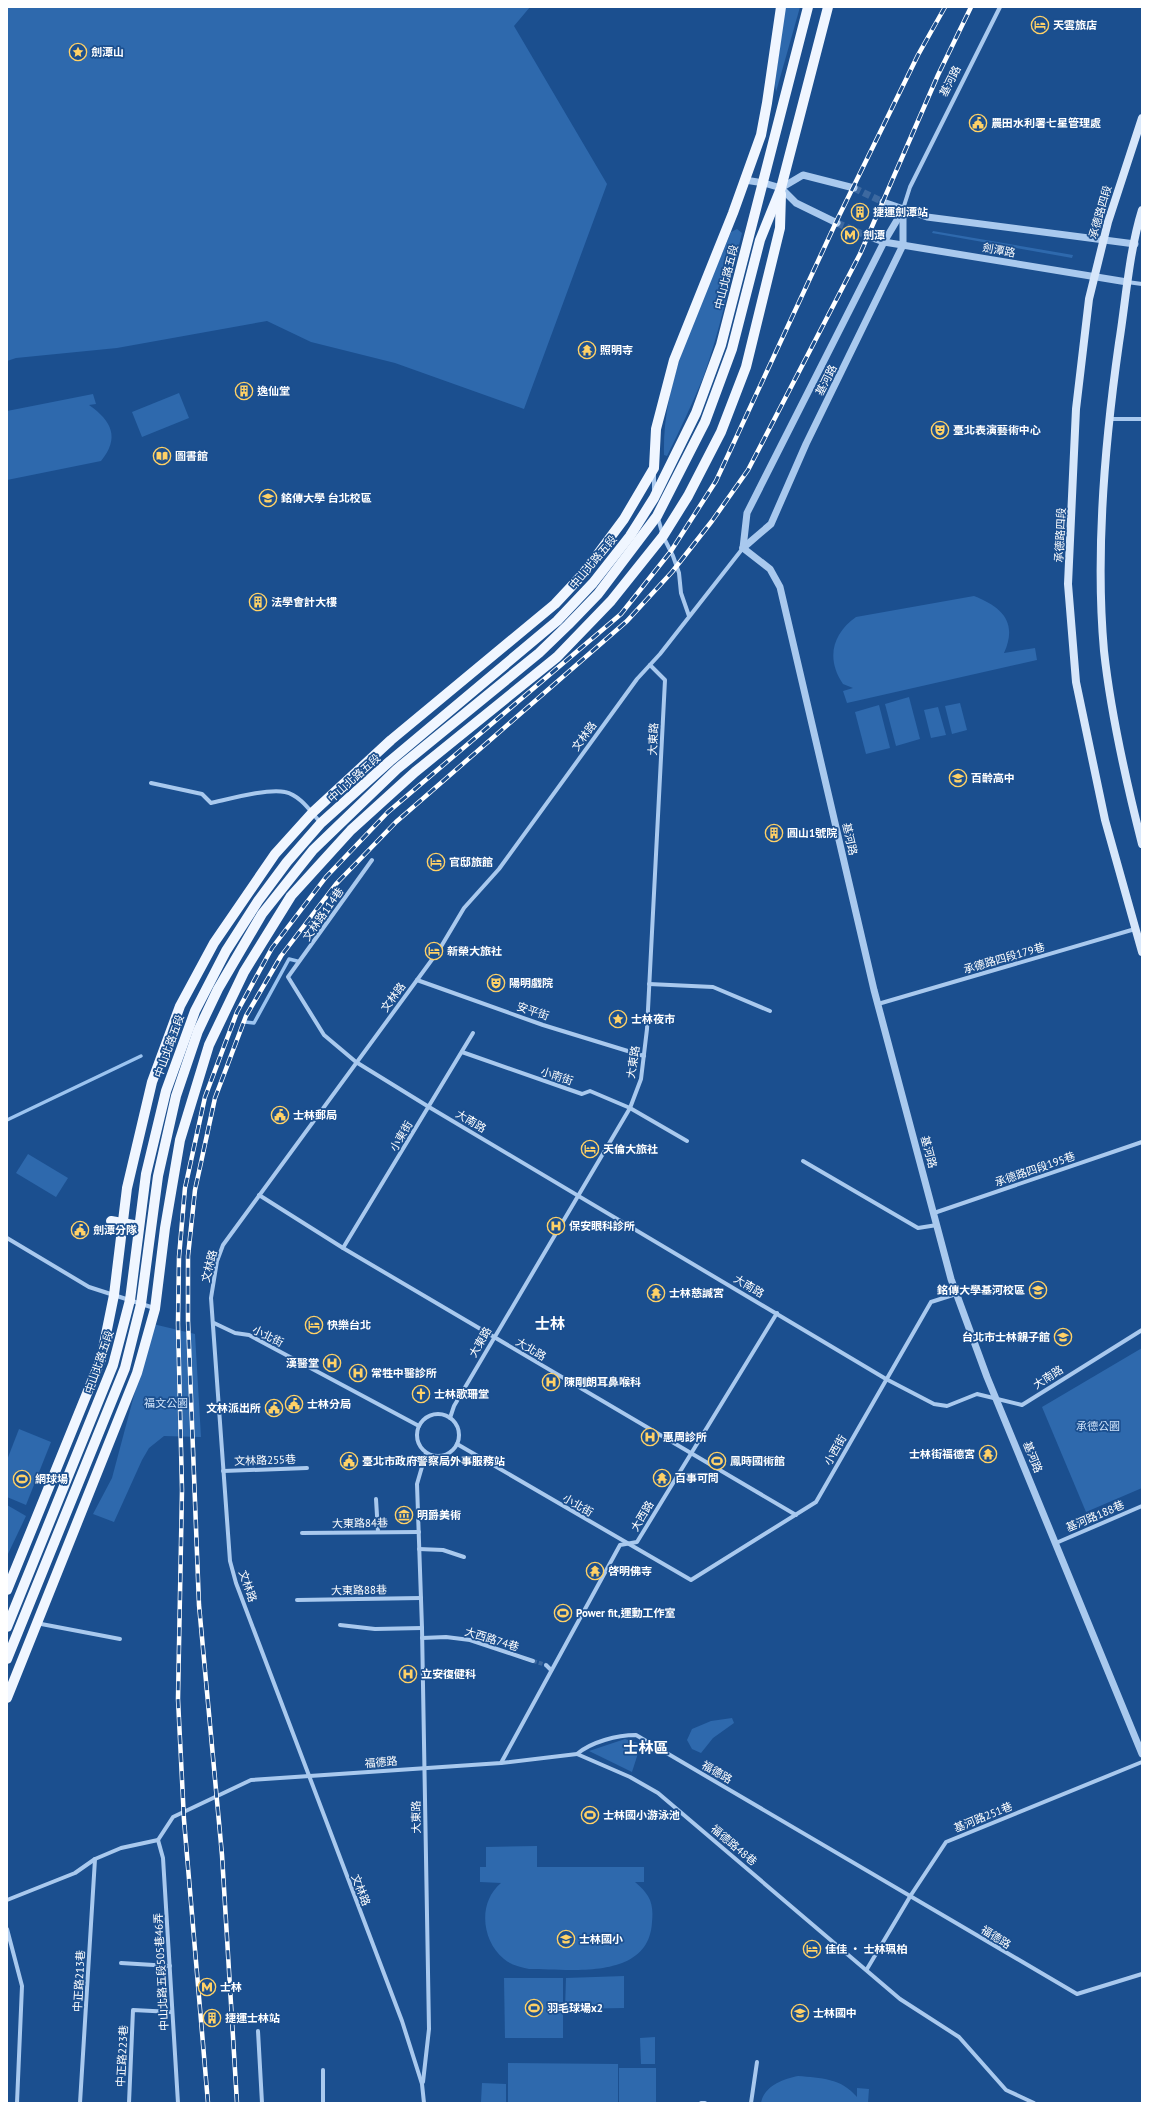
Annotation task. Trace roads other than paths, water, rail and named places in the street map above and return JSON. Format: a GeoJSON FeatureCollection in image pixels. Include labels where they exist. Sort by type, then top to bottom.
{"type":"FeatureCollection","features":[{"type":"Feature","properties":{"kind":"main road","name":"中山北路五段"},"geometry":{"type":"LineString","coordinates":[[7,1590],[101,1359],[114,1295],[127,1188],[152,1082],[180,1006],[214,943],[246,894],[275,854],[312,813],[391,740],[555,604],[583,574],[624,519],[654,468],[656,429],[674,360],[745,180],[762,128],[781,7]]}},
{"type":"Feature","properties":{"kind":"main road","name":"中山北路五段"},"geometry":{"type":"LineString","coordinates":[[7,1627],[113,1365],[130,1300],[146,1174],[166,1090],[195,1011],[226,951],[258,901],[287,862],[321,823],[390,761],[557,621],[602,571],[630,536],[654,498],[696,413],[716,360],[764,182],[808,7]]}},
{"type":"Feature","properties":{"kind":"main road","name":"中山北路五段"},"geometry":{"type":"LineString","coordinates":[[7,1659],[125,1368],[141,1304],[159,1169],[176,1096],[198,1031],[242,946],[262,914],[313,850],[397,769],[538,653],[568,625],[598,594],[657,516],[705,422],[722,381],[740,324],[760,240],[781,188],[828,7]]}},
{"type":"Feature","properties":{"kind":"main road","name":"承德路四段"},"geometry":{"type":"LineString","coordinates":[[1142,118],[1126,163],[1104,239],[1089,299],[1076,409],[1068,584],[1076,682],[1105,820],[1142,952]]}},
{"type":"Feature","properties":{"kind":"main road","name":"中山北路五段"},"geometry":{"type":"LineString","coordinates":[[7,1698],[137,1372],[154,1308],[165,1228],[180,1140],[209,1045],[244,972],[291,896],[351,830],[416,772],[557,657],[611,600],[663,536],[688,496],[721,432],[746,367],[780,228],[781,188]]}},
{"type":"Feature","properties":{"kind":"main road"},"geometry":{"type":"LineString","coordinates":[[1142,210],[1137,226],[1138,243],[1128,282],[1109,419],[1101,596],[1104,650],[1110,702],[1142,844]]}},
{"type":"Feature","properties":{"kind":"main road"},"geometry":{"type":"LineString","coordinates":[[205,1017],[220,1022]]}},
{"type":"Feature","properties":{"kind":"main road"},"geometry":{"type":"LineString","coordinates":[[111,1221],[139,1226]]}},
{"type":"Feature","properties":{"kind":"street","name":"基河路"},"geometry":{"type":"LineString","coordinates":[[743,548],[747,513],[884,242],[903,210],[910,186],[1000,7]]}},
{"type":"Feature","properties":{"kind":"street"},"geometry":{"type":"LineString","coordinates":[[781,188],[803,175],[854,188]]}},
{"type":"Feature","properties":{"kind":"street"},"geometry":{"type":"LineString","coordinates":[[745,180],[764,182],[781,188],[796,203],[837,223]]}},
{"type":"Feature","properties":{"kind":"street","name":"劍潭路"},"geometry":{"type":"LineString","coordinates":[[883,202],[927,217],[1138,243]]}},
{"type":"Feature","properties":{"kind":"street","name":"基河路"},"geometry":{"type":"LineString","coordinates":[[743,548],[771,524],[806,444],[903,245],[903,210]]}},
{"type":"Feature","properties":{"kind":"street","name":"劍潭路"},"geometry":{"type":"LineString","coordinates":[[867,236],[884,242],[1128,282]]}},
{"type":"Feature","properties":{"kind":"street"},"geometry":{"type":"LineString","coordinates":[[1128,282],[1142,284]]}},
{"type":"Feature","properties":{"kind":"street"},"geometry":{"type":"LineString","coordinates":[[1109,419],[1142,419]]}},
{"type":"Feature","properties":{"kind":"street"},"geometry":{"type":"LineString","coordinates":[[654,468],[654,498],[657,516],[663,536],[673,556],[678,573],[681,593],[689,616]]}},
{"type":"Feature","properties":{"kind":"street","name":"基河路"},"geometry":{"type":"LineString","coordinates":[[743,548],[770,569],[780,587],[878,1004],[956,1294],[1142,1754]]}},
{"type":"Feature","properties":{"kind":"street","name":"文林路"},"geometry":{"type":"LineString","coordinates":[[424,2103],[422,2084],[402,2020],[236,1583],[230,1561],[211,1298],[217,1261],[224,1245],[258,1195],[439,950],[464,908],[499,869],[590,742],[743,548]]}},
{"type":"Feature","properties":{"kind":"street","name":"大東路"},"geometry":{"type":"LineString","coordinates":[[450,1418],[454,1406],[493,1337],[579,1196],[630,1108],[641,1079],[649,984],[665,680],[650,665]]}},
{"type":"Feature","properties":{"kind":"street"},"geometry":{"type":"LineString","coordinates":[[151,783],[202,794],[211,803],[274,791],[286,792],[299,799],[321,823]]}},
{"type":"Feature","properties":{"kind":"street","name":"文林路114巷"},"geometry":{"type":"LineString","coordinates":[[288,977],[372,860]]}},
{"type":"Feature","properties":{"kind":"street","name":"承德路四段179巷"},"geometry":{"type":"LineString","coordinates":[[878,1004],[1135,929]]}},
{"type":"Feature","properties":{"kind":"street","name":"大南路"},"geometry":{"type":"LineString","coordinates":[[288,977],[324,1035],[356,1062],[886,1379],[934,1404],[947,1406],[977,1394],[1022,1405],[1142,1330]]}},
{"type":"Feature","properties":{"kind":"street","name":"安平街"},"geometry":{"type":"LineString","coordinates":[[417,980],[543,1024],[644,1056]]}},
{"type":"Feature","properties":{"kind":"street"},"geometry":{"type":"LineString","coordinates":[[649,984],[713,987],[770,1012]]}},
{"type":"Feature","properties":{"kind":"street","name":"小東街"},"geometry":{"type":"LineString","coordinates":[[343,1248],[473,1033]]}},
{"type":"Feature","properties":{"kind":"street","name":"小南街"},"geometry":{"type":"LineString","coordinates":[[462,1052],[582,1094],[590,1091],[630,1108],[687,1140]]}},
{"type":"Feature","properties":{"kind":"street","name":"承德路四段195巷"},"geometry":{"type":"LineString","coordinates":[[934,1213],[1142,1142]]}},
{"type":"Feature","properties":{"kind":"street"},"geometry":{"type":"LineString","coordinates":[[803,1161],[918,1228],[937,1225]]}},
{"type":"Feature","properties":{"kind":"street","name":"大北路"},"geometry":{"type":"LineString","coordinates":[[258,1195],[343,1248],[796,1515]]}},
{"type":"Feature","properties":{"kind":"street"},"geometry":{"type":"LineString","coordinates":[[7,1238],[89,1287],[154,1308]]}},
{"type":"Feature","properties":{"kind":"street","name":"小西街"},"geometry":{"type":"LineString","coordinates":[[691,1580],[754,1539],[816,1502],[930,1302],[956,1294]]}},
{"type":"Feature","properties":{"kind":"street","name":"大西路"},"geometry":{"type":"LineString","coordinates":[[501,1763],[620,1545],[637,1542],[690,1453],[777,1313]]}},
{"type":"Feature","properties":{"kind":"street","name":"小北街"},"geometry":{"type":"LineString","coordinates":[[214,1323],[235,1333],[249,1335],[419,1426]]}},
{"type":"Feature","properties":{"kind":"street"},"geometry":{"type":"LineString","coordinates":[[432,1415],[444,1415],[450,1418],[457,1427],[459,1439],[457,1444],[449,1453],[443,1456],[431,1455],[426,1452],[418,1443],[417,1438],[419,1426],[427,1417],[432,1415]]}},
{"type":"Feature","properties":{"kind":"street","name":"小北街"},"geometry":{"type":"LineString","coordinates":[[457,1444],[691,1580]]}},
{"type":"Feature","properties":{"kind":"street","name":"大東路"},"geometry":{"type":"LineString","coordinates":[[422,2084],[429,2029],[422,1628],[417,1484],[426,1452]]}},
{"type":"Feature","properties":{"kind":"street","name":"文林路255巷"},"geometry":{"type":"LineString","coordinates":[[223,1471],[307,1468]]}},
{"type":"Feature","properties":{"kind":"street"},"geometry":{"type":"LineString","coordinates":[[376,1499],[378,1532]]}},
{"type":"Feature","properties":{"kind":"street","name":"基河路188巷"},"geometry":{"type":"LineString","coordinates":[[1056,1543],[1142,1506]]}},
{"type":"Feature","properties":{"kind":"street","name":"大東路84巷"},"geometry":{"type":"LineString","coordinates":[[302,1533],[419,1532]]}},
{"type":"Feature","properties":{"kind":"street"},"geometry":{"type":"LineString","coordinates":[[419,1549],[443,1550],[464,1557]]}},
{"type":"Feature","properties":{"kind":"street","name":"大東路88巷"},"geometry":{"type":"LineString","coordinates":[[297,1600],[421,1598]]}},
{"type":"Feature","properties":{"kind":"street"},"geometry":{"type":"LineString","coordinates":[[36,1623],[120,1639]]}},
{"type":"Feature","properties":{"kind":"street"},"geometry":{"type":"LineString","coordinates":[[340,1625],[375,1629],[422,1628]]}},
{"type":"Feature","properties":{"kind":"street","name":"大西路74巷"},"geometry":{"type":"LineString","coordinates":[[422,1638],[446,1637],[470,1640],[533,1662]]}},
{"type":"Feature","properties":{"kind":"street"},"geometry":{"type":"LineString","coordinates":[[546,1666],[551,1670]]}},
{"type":"Feature","properties":{"kind":"street","name":"福德路"},"geometry":{"type":"LineString","coordinates":[[158,1840],[173,1817],[251,1780],[501,1763],[577,1754],[583,1749],[600,1743],[625,1735],[636,1735],[911,1895],[1076,1994],[1142,1974]]}},
{"type":"Feature","properties":{"kind":"street","name":"福德路48巷"},"geometry":{"type":"LineString","coordinates":[[577,1754],[630,1777],[658,1793],[867,1969]]}},
{"type":"Feature","properties":{"kind":"street","name":"基河路251巷"},"geometry":{"type":"LineString","coordinates":[[867,1969],[911,1895],[946,1842],[1142,1762]]}},
{"type":"Feature","properties":{"kind":"street"},"geometry":{"type":"LineString","coordinates":[[7,1900],[75,1873],[95,1859],[121,1848],[158,1840]]}},
{"type":"Feature","properties":{"kind":"street","name":"中山北路五段505巷46弄"},"geometry":{"type":"LineString","coordinates":[[158,1840],[163,1858],[178,2103]]}},
{"type":"Feature","properties":{"kind":"street","name":"中正路213巷"},"geometry":{"type":"LineString","coordinates":[[80,2103],[95,1859]]}},
{"type":"Feature","properties":{"kind":"street"},"geometry":{"type":"LineString","coordinates":[[7,1929],[22,1986],[17,2103]]}},
{"type":"Feature","properties":{"kind":"street"},"geometry":{"type":"LineString","coordinates":[[121,1963],[170,1966]]}},
{"type":"Feature","properties":{"kind":"street"},"geometry":{"type":"LineString","coordinates":[[867,1969],[900,1999],[959,2037],[1006,2090],[1034,2103]]}},
{"type":"Feature","properties":{"kind":"street","name":"中正路223巷"},"geometry":{"type":"LineString","coordinates":[[128,2103],[133,2010],[172,2012]]}},
{"type":"Feature","properties":{"kind":"street"},"geometry":{"type":"LineString","coordinates":[[258,2032],[262,2103]]}},
{"type":"Feature","properties":{"kind":"street"},"geometry":{"type":"LineString","coordinates":[[751,2103],[757,2062]]}},
{"type":"Feature","properties":{"kind":"street"},"geometry":{"type":"LineString","coordinates":[[323,2070],[323,2103]]}},
{"type":"Feature","properties":{"kind":"waterway"},"geometry":{"type":"LineString","coordinates":[[245,1022],[254,1023],[289,959],[297,961]]}},
{"type":"Feature","properties":{"kind":"waterway"},"geometry":{"type":"LineString","coordinates":[[7,1120],[141,1056]]}},
{"type":"Feature","properties":{"kind":"tunnel"},"geometry":{"type":"LineString","coordinates":[[854,188],[883,202]]}},
{"type":"Feature","properties":{"kind":"tunnel"},"geometry":{"type":"LineString","coordinates":[[837,223],[867,236]]}},
{"type":"Feature","properties":{"kind":"tunnel"},"geometry":{"type":"LineString","coordinates":[[533,1661],[546,1665]]}},
{"type":"Feature","properties":{"kind":"railway"},"geometry":{"type":"LineString","coordinates":[[208,2103],[184,1820],[178,1699],[182,1490],[178,1324],[179,1257],[185,1188],[205,1097],[237,1012],[272,948],[326,877],[388,812],[621,614],[671,551],[716,481],[838,218],[918,55],[945,7]]}},
{"type":"Feature","properties":{"kind":"railway"},"geometry":{"type":"LineString","coordinates":[[237,2103],[222,1855],[199,1605],[188,1320],[188,1256],[195,1190],[215,1098],[246,1016],[281,956],[336,884],[396,822],[627,621],[672,572],[712,521],[748,470],[860,254],[938,75],[971,7]]}},
{"type":"Feature","properties":{"kind":"place","name":"天雲旅店"},"geometry":{"type":"Point","coordinates":[1040,25]}},
{"type":"Feature","properties":{"kind":"place","name":"劍潭山"},"geometry":{"type":"Point","coordinates":[78,52]}},
{"type":"Feature","properties":{"kind":"place","name":"農田水利署七星管理處"},"geometry":{"type":"Point","coordinates":[978,123]}},
{"type":"Feature","properties":{"kind":"place","name":"捷運劍潭站"},"geometry":{"type":"Point","coordinates":[860,212]}},
{"type":"Feature","properties":{"kind":"place","name":"劍潭"},"geometry":{"type":"Point","coordinates":[850,235]}},
{"type":"Feature","properties":{"kind":"place","name":"照明寺"},"geometry":{"type":"Point","coordinates":[587,350]}},
{"type":"Feature","properties":{"kind":"place","name":"逸仙堂"},"geometry":{"type":"Point","coordinates":[244,391]}},
{"type":"Feature","properties":{"kind":"place","name":"臺北表演藝術中心"},"geometry":{"type":"Point","coordinates":[940,430]}},
{"type":"Feature","properties":{"kind":"place","name":"圖書館"},"geometry":{"type":"Point","coordinates":[162,456]}},
{"type":"Feature","properties":{"kind":"place","name":"銘傳大學 台北校區"},"geometry":{"type":"Point","coordinates":[268,498]}},
{"type":"Feature","properties":{"kind":"place","name":"法學會計大樓"},"geometry":{"type":"Point","coordinates":[258,602]}},
{"type":"Feature","properties":{"kind":"place","name":"百齡高中"},"geometry":{"type":"Point","coordinates":[958,778]}},
{"type":"Feature","properties":{"kind":"place","name":"圓山1號院"},"geometry":{"type":"Point","coordinates":[774,833]}},
{"type":"Feature","properties":{"kind":"place","name":"官邸旅館"},"geometry":{"type":"Point","coordinates":[436,862]}},
{"type":"Feature","properties":{"kind":"place","name":"新榮大旅社"},"geometry":{"type":"Point","coordinates":[434,951]}},
{"type":"Feature","properties":{"kind":"place","name":"陽明戲院"},"geometry":{"type":"Point","coordinates":[496,983]}},
{"type":"Feature","properties":{"kind":"place","name":"士林夜市"},"geometry":{"type":"Point","coordinates":[618,1019]}},
{"type":"Feature","properties":{"kind":"place","name":"士林郵局"},"geometry":{"type":"Point","coordinates":[280,1115]}},
{"type":"Feature","properties":{"kind":"place","name":"天倫大旅社"},"geometry":{"type":"Point","coordinates":[590,1149]}},
{"type":"Feature","properties":{"kind":"place","name":"保安眼科診所"},"geometry":{"type":"Point","coordinates":[556,1226]}},
{"type":"Feature","properties":{"kind":"place","name":"劍潭分隊"},"geometry":{"type":"Point","coordinates":[80,1230]}},
{"type":"Feature","properties":{"kind":"place","name":"銘傳大學基河校區"},"geometry":{"type":"Point","coordinates":[1038,1290]}},
{"type":"Feature","properties":{"kind":"place","name":"士林慈諴宮"},"geometry":{"type":"Point","coordinates":[656,1293]}},
{"type":"Feature","properties":{"kind":"place","name":"快樂台北"},"geometry":{"type":"Point","coordinates":[314,1325]}},
{"type":"Feature","properties":{"kind":"place","name":"台北市士林親子館"},"geometry":{"type":"Point","coordinates":[1063,1337]}},
{"type":"Feature","properties":{"kind":"place","name":"漢醫堂"},"geometry":{"type":"Point","coordinates":[332,1363]}},
{"type":"Feature","properties":{"kind":"place","name":"常牲中醫診所"},"geometry":{"type":"Point","coordinates":[358,1373]}},
{"type":"Feature","properties":{"kind":"place","name":"陳剛朗耳鼻喉科"},"geometry":{"type":"Point","coordinates":[551,1382]}},
{"type":"Feature","properties":{"kind":"place","name":"士林歌珊堂"},"geometry":{"type":"Point","coordinates":[421,1394]}},
{"type":"Feature","properties":{"kind":"place","name":"士林分局"},"geometry":{"type":"Point","coordinates":[294,1404]}},
{"type":"Feature","properties":{"kind":"place","name":"文林派出所"},"geometry":{"type":"Point","coordinates":[274,1408]}},
{"type":"Feature","properties":{"kind":"place","name":"惠周診所"},"geometry":{"type":"Point","coordinates":[650,1437]}},
{"type":"Feature","properties":{"kind":"place","name":"士林街福德宮"},"geometry":{"type":"Point","coordinates":[988,1454]}},
{"type":"Feature","properties":{"kind":"place","name":"臺北市政府警察局外事服務站"},"geometry":{"type":"Point","coordinates":[349,1461]}},
{"type":"Feature","properties":{"kind":"place","name":"鳳時國術館"},"geometry":{"type":"Point","coordinates":[717,1461]}},
{"type":"Feature","properties":{"kind":"place","name":"百事可問"},"geometry":{"type":"Point","coordinates":[662,1478]}},
{"type":"Feature","properties":{"kind":"place","name":"網球場"},"geometry":{"type":"Point","coordinates":[22,1479]}},
{"type":"Feature","properties":{"kind":"place","name":"明爵美術"},"geometry":{"type":"Point","coordinates":[404,1515]}},
{"type":"Feature","properties":{"kind":"place","name":"啓明佛寺"},"geometry":{"type":"Point","coordinates":[595,1571]}},
{"type":"Feature","properties":{"kind":"place","name":"Power fit,運動工作室"},"geometry":{"type":"Point","coordinates":[563,1613]}},
{"type":"Feature","properties":{"kind":"place","name":"立安復健科"},"geometry":{"type":"Point","coordinates":[408,1674]}},
{"type":"Feature","properties":{"kind":"place","name":"士林國小游泳池"},"geometry":{"type":"Point","coordinates":[590,1815]}},
{"type":"Feature","properties":{"kind":"place","name":"士林國小"},"geometry":{"type":"Point","coordinates":[566,1939]}},
{"type":"Feature","properties":{"kind":"place","name":"佳佳 ‧ 士林珮柏"},"geometry":{"type":"Point","coordinates":[812,1949]}},
{"type":"Feature","properties":{"kind":"place","name":"士林"},"geometry":{"type":"Point","coordinates":[207,1987]}},
{"type":"Feature","properties":{"kind":"place","name":"羽毛球場x2"},"geometry":{"type":"Point","coordinates":[534,2008]}},
{"type":"Feature","properties":{"kind":"place","name":"士林國中"},"geometry":{"type":"Point","coordinates":[800,2013]}},
{"type":"Feature","properties":{"kind":"place","name":"捷運士林站"},"geometry":{"type":"Point","coordinates":[212,2018]}},
{"type":"Feature","properties":{"kind":"district","name":"士林"},"geometry":{"type":"Point","coordinates":[550,1323]}},
{"type":"Feature","properties":{"kind":"district","name":"士林區"},"geometry":{"type":"Point","coordinates":[646,1747]}},
{"type":"Feature","properties":{"kind":"park label","name":"福文公園"},"geometry":{"type":"Point","coordinates":[166,1403]}},
{"type":"Feature","properties":{"kind":"park label","name":"承德公園"},"geometry":{"type":"Point","coordinates":[1098,1426]}}]}
